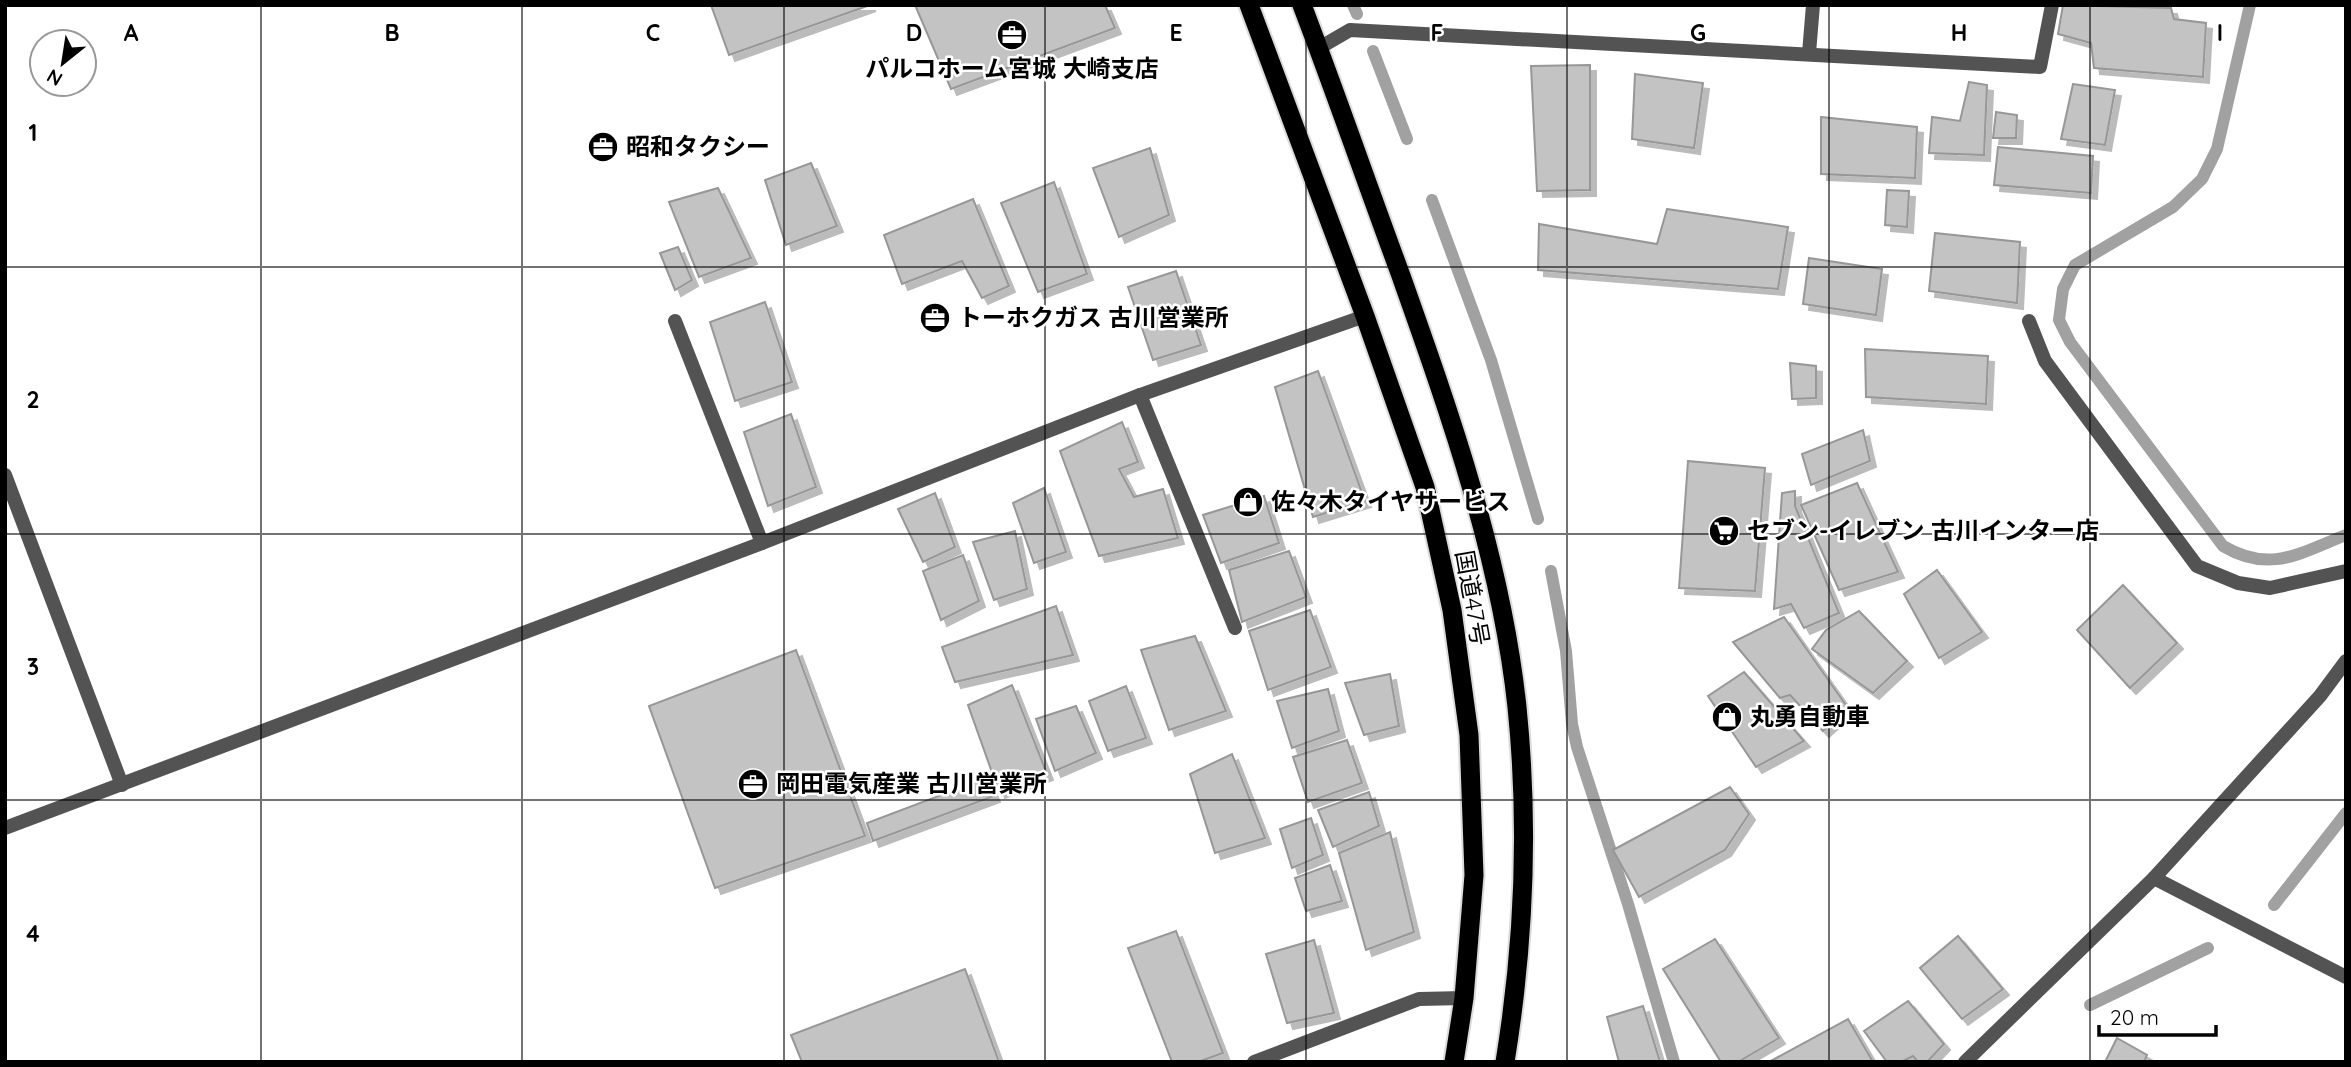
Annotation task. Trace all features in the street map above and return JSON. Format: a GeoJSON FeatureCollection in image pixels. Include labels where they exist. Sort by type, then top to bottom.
{"type":"FeatureCollection","features":[{"type":"Feature","properties":{"kind":"highway","name":"国道47号"},"geometry":{"type":"LineString","coordinates":[[1249,5],[1425,486],[1452,610],[1469,735],[1474,875],[1464,998],[1454,1062]]}},
{"type":"Feature","properties":{"kind":"highway","name":"国道47号"},"geometry":{"type":"LineString","coordinates":[[1302,5],[1431,361],[1480,512],[1503,630],[1517,705],[1524,806],[1523,896],[1504,1062]]}},
{"type":"Feature","properties":{"kind":"street"},"geometry":{"type":"LineString","coordinates":[[1809,53],[1813,5]]}},
{"type":"Feature","properties":{"kind":"street"},"geometry":{"type":"LineString","coordinates":[[1319,48],[1350,30],[2040,67],[2052,5]]}},
{"type":"Feature","properties":{"kind":"street"},"geometry":{"type":"LineString","coordinates":[[5,828],[762,544],[1140,395],[1365,316]]}},
{"type":"Feature","properties":{"kind":"street"},"geometry":{"type":"LineString","coordinates":[[676,321],[762,544]]}},
{"type":"Feature","properties":{"kind":"street"},"geometry":{"type":"LineString","coordinates":[[2029,321],[2045,361],[2197,566],[2238,583],[2270,588],[2346,571]]}},
{"type":"Feature","properties":{"kind":"street"},"geometry":{"type":"LineString","coordinates":[[1140,395],[1235,628]]}},
{"type":"Feature","properties":{"kind":"street"},"geometry":{"type":"LineString","coordinates":[[5,475],[122,785]]}},
{"type":"Feature","properties":{"kind":"street"},"geometry":{"type":"LineString","coordinates":[[1965,1062],[2154,878],[2320,696],[2346,661]]}},
{"type":"Feature","properties":{"kind":"street"},"geometry":{"type":"LineString","coordinates":[[2154,878],[2346,977]]}},
{"type":"Feature","properties":{"kind":"street"},"geometry":{"type":"LineString","coordinates":[[1254,1062],[1419,999],[1464,998]]}},
{"type":"Feature","properties":{"kind":"building"},"geometry":{"type":"Polygon","coordinates":[[[711,5],[870,5],[729,55],[711,5]]]}},
{"type":"Feature","properties":{"kind":"building"},"geometry":{"type":"Polygon","coordinates":[[[915,5],[1105,5],[1115,28],[951,89],[915,5]]]}},
{"type":"Feature","properties":{"kind":"building"},"geometry":{"type":"Polygon","coordinates":[[[2063,5],[2171,8],[2174,19],[2206,23],[2203,77],[2094,68],[2091,43],[2058,34],[2063,5]]]}},
{"type":"Feature","properties":{"kind":"building"},"geometry":{"type":"Polygon","coordinates":[[[1590,65],[1590,190],[1537,191],[1531,66],[1590,65]]]}},
{"type":"Feature","properties":{"kind":"building"},"geometry":{"type":"Polygon","coordinates":[[[1635,74],[1703,83],[1694,148],[1632,139],[1635,74]]]}},
{"type":"Feature","properties":{"kind":"building"},"geometry":{"type":"Polygon","coordinates":[[[1969,82],[1987,85],[1984,155],[1929,153],[1932,117],[1960,121],[1969,82]]]}},
{"type":"Feature","properties":{"kind":"building"},"geometry":{"type":"Polygon","coordinates":[[[2073,84],[2115,90],[2105,145],[2061,139],[2073,84]]]}},
{"type":"Feature","properties":{"kind":"building"},"geometry":{"type":"Polygon","coordinates":[[[1996,112],[2017,115],[2016,138],[1993,138],[1996,112]]]}},
{"type":"Feature","properties":{"kind":"building"},"geometry":{"type":"Polygon","coordinates":[[[1821,117],[1917,127],[1915,178],[1821,174],[1821,117]]]}},
{"type":"Feature","properties":{"kind":"building"},"geometry":{"type":"Polygon","coordinates":[[[1998,147],[2093,156],[2091,193],[1994,185],[1998,147]]]}},
{"type":"Feature","properties":{"kind":"building"},"geometry":{"type":"Polygon","coordinates":[[[1150,148],[1169,215],[1119,237],[1093,168],[1150,148]]]}},
{"type":"Feature","properties":{"kind":"building"},"geometry":{"type":"Polygon","coordinates":[[[811,163],[837,226],[786,245],[765,180],[811,163]]]}},
{"type":"Feature","properties":{"kind":"building"},"geometry":{"type":"Polygon","coordinates":[[[1054,182],[1087,274],[1038,292],[1001,203],[1054,182]]]}},
{"type":"Feature","properties":{"kind":"building"},"geometry":{"type":"Polygon","coordinates":[[[718,188],[751,258],[699,277],[669,202],[718,188]]]}},
{"type":"Feature","properties":{"kind":"building"},"geometry":{"type":"Polygon","coordinates":[[[1887,190],[1909,191],[1907,227],[1885,225],[1887,190]]]}},
{"type":"Feature","properties":{"kind":"building"},"geometry":{"type":"Polygon","coordinates":[[[973,199],[1009,286],[982,298],[962,261],[902,284],[884,235],[973,199]]]}},
{"type":"Feature","properties":{"kind":"building"},"geometry":{"type":"Polygon","coordinates":[[[1667,209],[1788,227],[1778,289],[1538,270],[1539,224],[1657,244],[1667,209]]]}},
{"type":"Feature","properties":{"kind":"building"},"geometry":{"type":"Polygon","coordinates":[[[1935,233],[2020,242],[2017,303],[1929,291],[1935,233]]]}},
{"type":"Feature","properties":{"kind":"building"},"geometry":{"type":"Polygon","coordinates":[[[678,247],[692,280],[675,290],[660,253],[678,247]]]}},
{"type":"Feature","properties":{"kind":"building"},"geometry":{"type":"Polygon","coordinates":[[[1809,258],[1882,269],[1876,315],[1803,304],[1809,258]]]}},
{"type":"Feature","properties":{"kind":"building"},"geometry":{"type":"Polygon","coordinates":[[[1176,271],[1201,345],[1153,360],[1128,287],[1176,271]]]}},
{"type":"Feature","properties":{"kind":"building"},"geometry":{"type":"Polygon","coordinates":[[[765,302],[792,382],[735,401],[710,322],[765,302]]]}},
{"type":"Feature","properties":{"kind":"building"},"geometry":{"type":"Polygon","coordinates":[[[1865,349],[1988,356],[1986,404],[1866,397],[1865,349]]]}},
{"type":"Feature","properties":{"kind":"building"},"geometry":{"type":"Polygon","coordinates":[[[1790,363],[1816,366],[1816,398],[1792,399],[1790,363]]]}},
{"type":"Feature","properties":{"kind":"building"},"geometry":{"type":"Polygon","coordinates":[[[1318,371],[1365,501],[1313,517],[1275,387],[1318,371]]]}},
{"type":"Feature","properties":{"kind":"building"},"geometry":{"type":"Polygon","coordinates":[[[791,414],[816,487],[768,506],[744,432],[791,414]]]}},
{"type":"Feature","properties":{"kind":"building"},"geometry":{"type":"Polygon","coordinates":[[[1122,422],[1138,462],[1119,469],[1134,497],[1163,489],[1178,538],[1099,556],[1060,451],[1122,422]]]}},
{"type":"Feature","properties":{"kind":"building"},"geometry":{"type":"Polygon","coordinates":[[[1863,430],[1870,461],[1811,485],[1802,454],[1863,430]]]}},
{"type":"Feature","properties":{"kind":"building"},"geometry":{"type":"Polygon","coordinates":[[[1688,461],[1765,468],[1755,591],[1679,588],[1688,461]]]}},
{"type":"Feature","properties":{"kind":"building"},"geometry":{"type":"Polygon","coordinates":[[[1857,483],[1898,572],[1839,590],[1801,505],[1857,483]]]}},
{"type":"Feature","properties":{"kind":"building"},"geometry":{"type":"Polygon","coordinates":[[[1044,488],[1066,552],[1034,563],[1013,503],[1044,488]]]}},
{"type":"Feature","properties":{"kind":"building"},"geometry":{"type":"Polygon","coordinates":[[[1795,491],[1795,506],[1839,613],[1804,628],[1791,604],[1774,609],[1782,493],[1795,491]]]}},
{"type":"Feature","properties":{"kind":"building"},"geometry":{"type":"Polygon","coordinates":[[[935,493],[955,547],[923,562],[898,509],[935,493]]]}},
{"type":"Feature","properties":{"kind":"building"},"geometry":{"type":"Polygon","coordinates":[[[1264,496],[1279,543],[1221,563],[1203,515],[1264,496]]]}},
{"type":"Feature","properties":{"kind":"building"},"geometry":{"type":"Polygon","coordinates":[[[1015,531],[1027,589],[994,600],[973,542],[1015,531]]]}},
{"type":"Feature","properties":{"kind":"building"},"geometry":{"type":"Polygon","coordinates":[[[1289,551],[1306,597],[1242,622],[1229,570],[1289,551]]]}},
{"type":"Feature","properties":{"kind":"building"},"geometry":{"type":"Polygon","coordinates":[[[963,555],[979,601],[941,620],[923,571],[963,555]]]}},
{"type":"Feature","properties":{"kind":"building"},"geometry":{"type":"Polygon","coordinates":[[[1937,570],[1982,632],[1939,658],[1904,594],[1937,570]]]}},
{"type":"Feature","properties":{"kind":"building"},"geometry":{"type":"Polygon","coordinates":[[[2123,585],[2177,643],[2130,688],[2077,630],[2123,585]]]}},
{"type":"Feature","properties":{"kind":"building"},"geometry":{"type":"Polygon","coordinates":[[[1056,606],[1073,655],[955,682],[942,647],[1056,606]]]}},
{"type":"Feature","properties":{"kind":"building"},"geometry":{"type":"Polygon","coordinates":[[[1310,610],[1331,667],[1268,690],[1249,631],[1310,610]]]}},
{"type":"Feature","properties":{"kind":"building"},"geometry":{"type":"Polygon","coordinates":[[[1859,611],[1907,661],[1873,693],[1812,649],[1826,630],[1859,611]]]}},
{"type":"Feature","properties":{"kind":"building"},"geometry":{"type":"Polygon","coordinates":[[[1784,617],[1848,708],[1823,731],[1790,695],[1780,698],[1733,642],[1784,617]]]}},
{"type":"Feature","properties":{"kind":"building"},"geometry":{"type":"Polygon","coordinates":[[[1195,636],[1226,711],[1169,730],[1141,650],[1195,636]]]}},
{"type":"Feature","properties":{"kind":"building"},"geometry":{"type":"Polygon","coordinates":[[[796,650],[865,836],[715,888],[649,706],[796,650]]]}},
{"type":"Feature","properties":{"kind":"building"},"geometry":{"type":"Polygon","coordinates":[[[1744,672],[1804,741],[1756,767],[1708,696],[1744,672]]]}},
{"type":"Feature","properties":{"kind":"building"},"geometry":{"type":"Polygon","coordinates":[[[1390,674],[1399,726],[1364,735],[1345,683],[1390,674]]]}},
{"type":"Feature","properties":{"kind":"building"},"geometry":{"type":"Polygon","coordinates":[[[1012,685],[1047,774],[999,792],[968,705],[1012,685]]]}},
{"type":"Feature","properties":{"kind":"building"},"geometry":{"type":"Polygon","coordinates":[[[1126,686],[1146,738],[1108,751],[1089,701],[1126,686]]]}},
{"type":"Feature","properties":{"kind":"building"},"geometry":{"type":"Polygon","coordinates":[[[1328,689],[1339,731],[1292,748],[1277,701],[1328,689]]]}},
{"type":"Feature","properties":{"kind":"building"},"geometry":{"type":"Polygon","coordinates":[[[1076,706],[1096,753],[1055,771],[1036,719],[1076,706]]]}},
{"type":"Feature","properties":{"kind":"building"},"geometry":{"type":"Polygon","coordinates":[[[1347,740],[1362,783],[1308,802],[1293,757],[1347,740]]]}},
{"type":"Feature","properties":{"kind":"building"},"geometry":{"type":"Polygon","coordinates":[[[1232,754],[1265,838],[1215,853],[1190,774],[1232,754]]]}},
{"type":"Feature","properties":{"kind":"building"},"geometry":{"type":"Polygon","coordinates":[[[986,778],[994,796],[873,841],[867,823],[986,778]]]}},
{"type":"Feature","properties":{"kind":"building"},"geometry":{"type":"Polygon","coordinates":[[[1730,787],[1749,814],[1725,850],[1639,897],[1613,850],[1730,787]]]}},
{"type":"Feature","properties":{"kind":"building"},"geometry":{"type":"Polygon","coordinates":[[[1369,792],[1379,826],[1333,847],[1318,810],[1369,792]]]}},
{"type":"Feature","properties":{"kind":"building"},"geometry":{"type":"Polygon","coordinates":[[[1311,818],[1323,855],[1292,868],[1280,829],[1311,818]]]}},
{"type":"Feature","properties":{"kind":"building"},"geometry":{"type":"Polygon","coordinates":[[[1390,832],[1414,932],[1366,950],[1339,853],[1390,832]]]}},
{"type":"Feature","properties":{"kind":"building"},"geometry":{"type":"Polygon","coordinates":[[[1330,865],[1342,901],[1306,911],[1295,878],[1330,865]]]}},
{"type":"Feature","properties":{"kind":"building"},"geometry":{"type":"Polygon","coordinates":[[[1176,931],[1223,1053],[1198,1062],[1172,1062],[1128,948],[1176,931]]]}},
{"type":"Feature","properties":{"kind":"building"},"geometry":{"type":"Polygon","coordinates":[[[1958,936],[2003,989],[1962,1019],[1920,968],[1958,936]]]}},
{"type":"Feature","properties":{"kind":"building"},"geometry":{"type":"Polygon","coordinates":[[[1715,939],[1779,1038],[1738,1062],[1721,1062],[1663,969],[1715,939]]]}},
{"type":"Feature","properties":{"kind":"building"},"geometry":{"type":"Polygon","coordinates":[[[1314,940],[1334,1013],[1287,1023],[1266,954],[1314,940]]]}},
{"type":"Feature","properties":{"kind":"building"},"geometry":{"type":"Polygon","coordinates":[[[965,969],[999,1062],[802,1062],[791,1035],[965,969]]]}},
{"type":"Feature","properties":{"kind":"building"},"geometry":{"type":"Polygon","coordinates":[[[1908,1001],[1944,1044],[1927,1062],[1918,1062],[1913,1056],[1901,1062],[1887,1062],[1864,1031],[1908,1001]]]}},
{"type":"Feature","properties":{"kind":"building"},"geometry":{"type":"Polygon","coordinates":[[[1643,1006],[1660,1062],[1619,1062],[1607,1017],[1643,1006]]]}},
{"type":"Feature","properties":{"kind":"building"},"geometry":{"type":"Polygon","coordinates":[[[1848,1019],[1873,1062],[1769,1062],[1848,1019]]]}},
{"type":"Feature","properties":{"kind":"building"},"geometry":{"type":"Polygon","coordinates":[[[2117,1038],[2147,1055],[2144,1062],[2105,1062],[2117,1038]]]}},
{"type":"Feature","properties":{"kind":"waterway"},"geometry":{"type":"LineString","coordinates":[[1353,5],[1357,14]]}},
{"type":"Feature","properties":{"kind":"waterway"},"geometry":{"type":"LineString","coordinates":[[2250,5],[2217,149],[2202,179],[2173,207],[2075,265],[2063,289],[2059,320],[2070,342],[2223,546],[2256,559],[2270,560],[2299,554],[2346,535]]}},
{"type":"Feature","properties":{"kind":"waterway"},"geometry":{"type":"LineString","coordinates":[[1373,51],[1407,139]]}},
{"type":"Feature","properties":{"kind":"waterway"},"geometry":{"type":"LineString","coordinates":[[1432,200],[1491,360],[1538,519]]}},
{"type":"Feature","properties":{"kind":"waterway"},"geometry":{"type":"LineString","coordinates":[[1551,571],[1566,651],[1572,724],[1577,747],[1628,904],[1674,1062]]}},
{"type":"Feature","properties":{"kind":"waterway"},"geometry":{"type":"LineString","coordinates":[[2274,905],[2346,813]]}},
{"type":"Feature","properties":{"kind":"waterway"},"geometry":{"type":"LineString","coordinates":[[2090,1005],[2208,948]]}},
{"type":"Feature","properties":{"kind":"place","name":"パルコホーム宮城 大崎支店"},"geometry":{"type":"Point","coordinates":[1012,35]}},
{"type":"Feature","properties":{"kind":"place","name":"昭和タクシー"},"geometry":{"type":"Point","coordinates":[603,147]}},
{"type":"Feature","properties":{"kind":"place","name":"トーホクガス 古川営業所"},"geometry":{"type":"Point","coordinates":[935,318]}},
{"type":"Feature","properties":{"kind":"place","name":"佐々木タイヤサービス"},"geometry":{"type":"Point","coordinates":[1248,502]}},
{"type":"Feature","properties":{"kind":"place","name":"セブン-イレブン 古川インター店"},"geometry":{"type":"Point","coordinates":[1724,531]}},
{"type":"Feature","properties":{"kind":"place","name":"丸勇自動車"},"geometry":{"type":"Point","coordinates":[1727,717]}},
{"type":"Feature","properties":{"kind":"place","name":"岡田電気産業 古川営業所"},"geometry":{"type":"Point","coordinates":[753,784]}}]}
